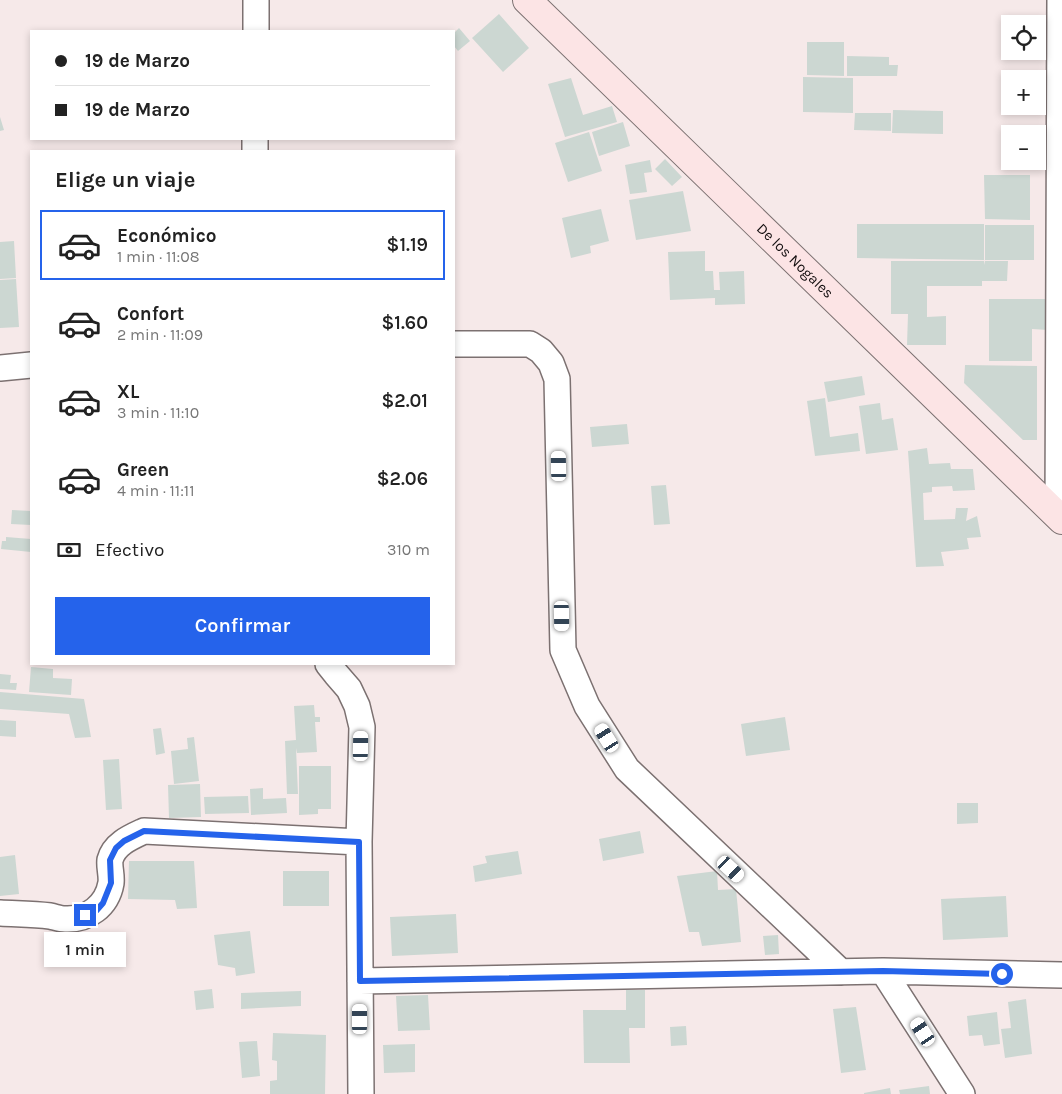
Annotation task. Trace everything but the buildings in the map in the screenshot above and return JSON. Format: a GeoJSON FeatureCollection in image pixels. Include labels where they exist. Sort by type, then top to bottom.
{"type":"FeatureCollection","features":[{"type":"Feature","properties":{"kind":"street"},"geometry":{"type":"LineString","coordinates":[[256,0],[256,30]]}},
{"type":"Feature","properties":{"kind":"street","name":"De los Nogales"},"geometry":{"type":"LineString","coordinates":[[527,0],[1060,518]]}},
{"type":"Feature","properties":{"kind":"street"},"geometry":{"type":"LineString","coordinates":[[1060,0],[1060,518]]}},
{"type":"Feature","properties":{"kind":"street"},"geometry":{"type":"LineString","coordinates":[[455,344],[530,344],[540,351],[551,363],[557,379],[563,650],[587,706],[627,769],[840,972]]}},
{"type":"Feature","properties":{"kind":"street"},"geometry":{"type":"LineString","coordinates":[[0,368],[30,366]]}},
{"type":"Feature","properties":{"kind":"street"},"geometry":{"type":"LineString","coordinates":[[329,665],[349,689],[357,706],[362,727],[359,842],[361,1094]]}},
{"type":"Feature","properties":{"kind":"street"},"geometry":{"type":"LineString","coordinates":[[0,913],[51,916],[65,919],[96,911],[103,903],[111,883],[110,860],[116,848],[124,841],[144,831],[359,842]]}},
{"type":"Feature","properties":{"kind":"street"},"geometry":{"type":"LineString","coordinates":[[883,971],[962,1094]]}},
{"type":"Feature","properties":{"kind":"street"},"geometry":{"type":"LineString","coordinates":[[360,981],[883,971],[1062,975]]}},
{"type":"Feature","properties":{"kind":"route"},"geometry":{"type":"LineString","coordinates":[[85,915],[96,911],[103,903],[111,883],[110,860],[116,848],[124,841],[144,831],[359,842],[360,981],[883,971],[1002,974]]}}]}
